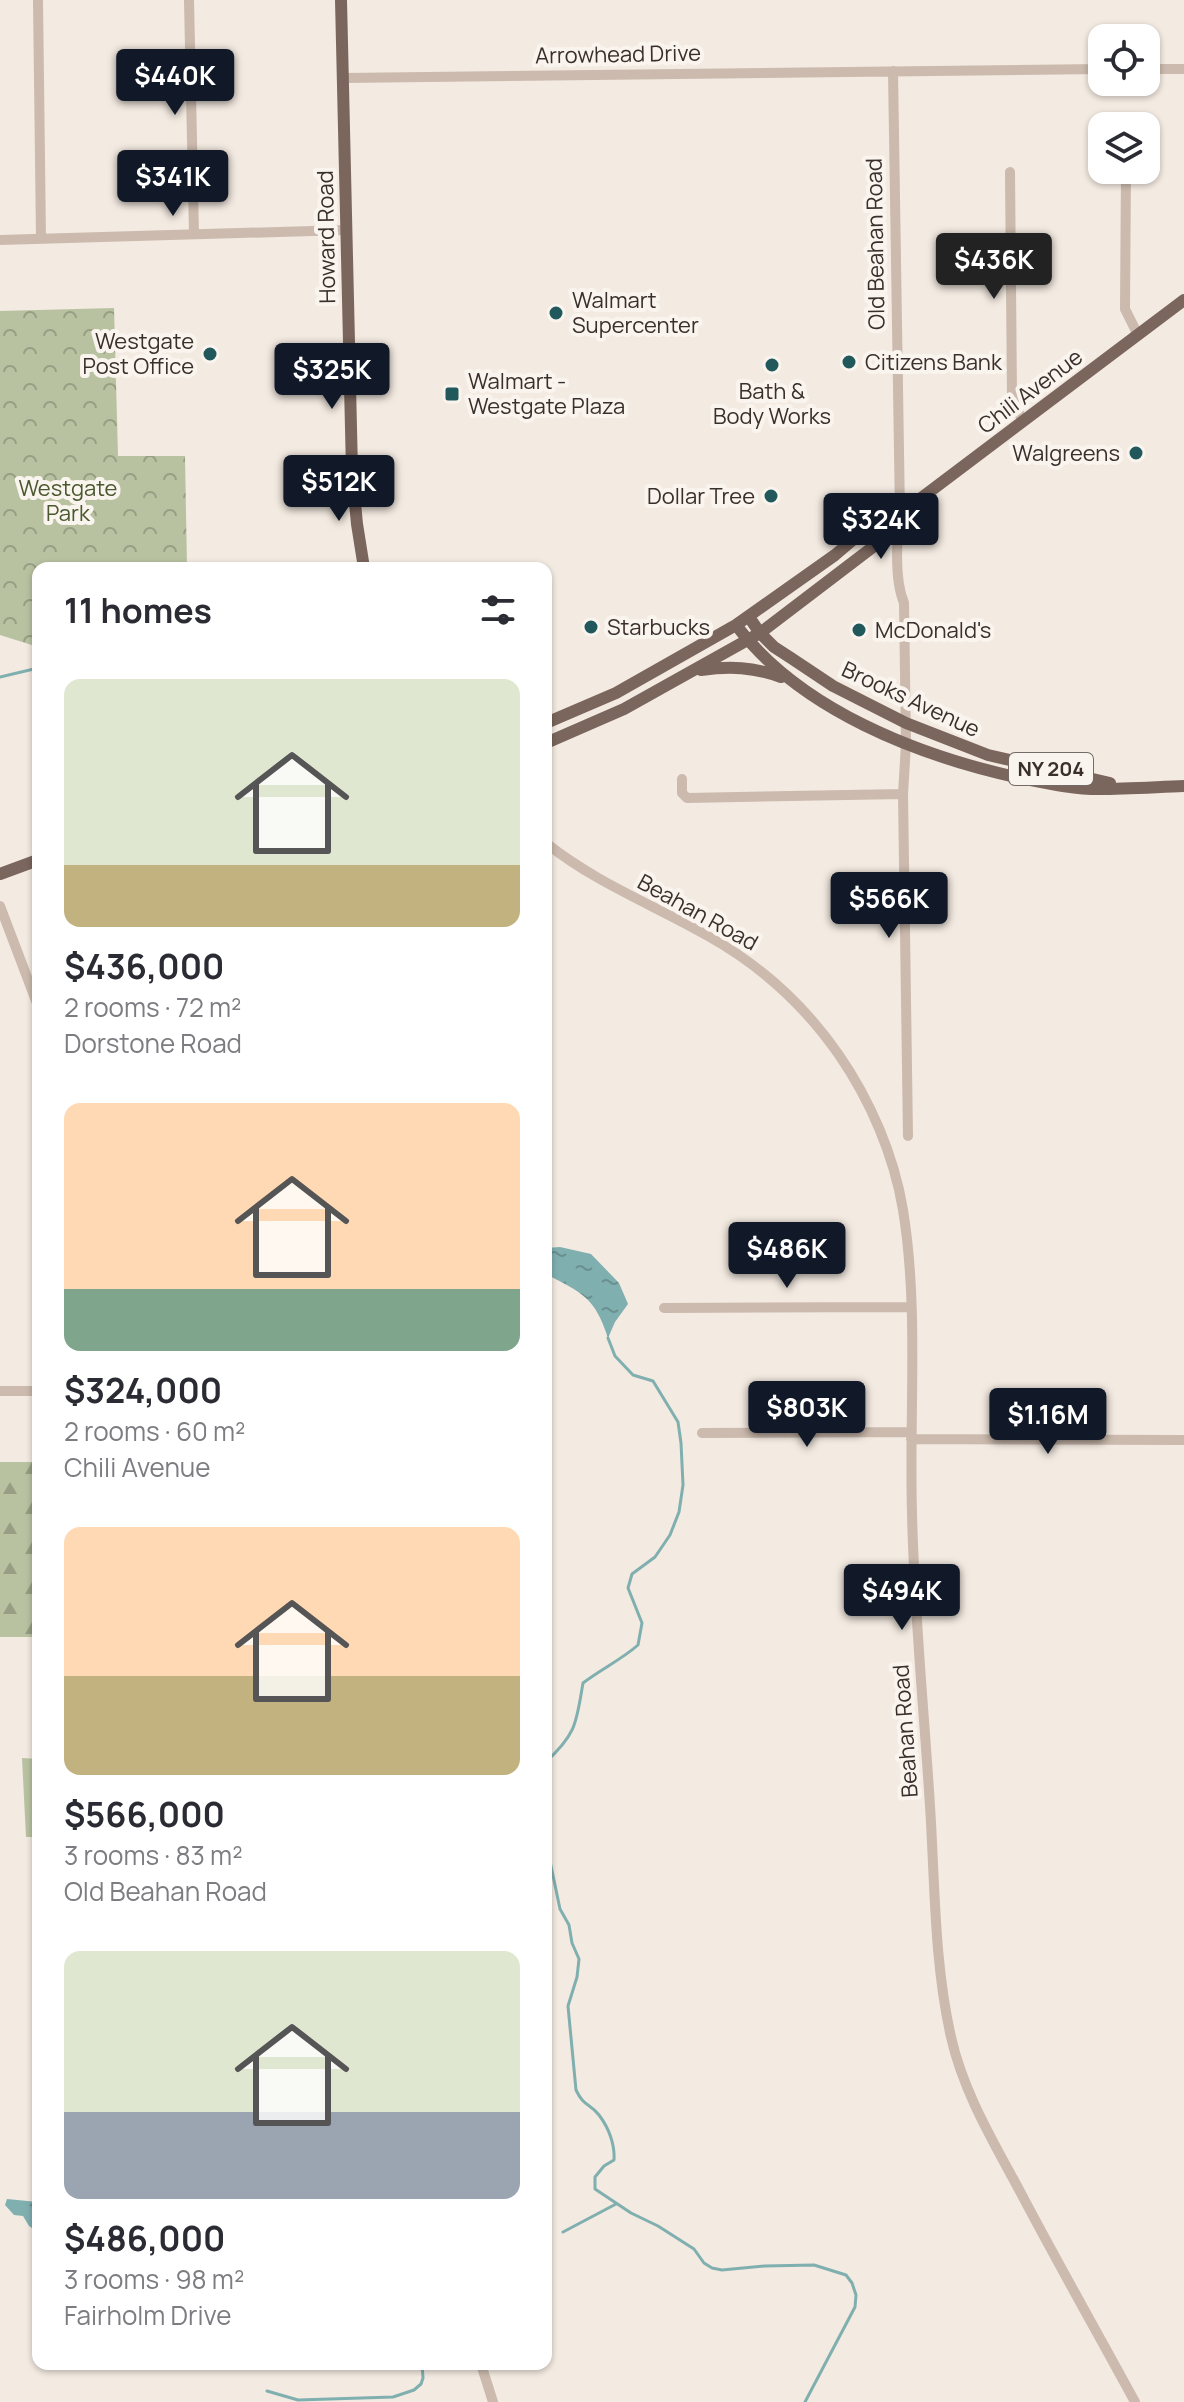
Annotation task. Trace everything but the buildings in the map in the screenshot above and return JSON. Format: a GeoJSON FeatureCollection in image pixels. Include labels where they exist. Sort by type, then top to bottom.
{"type":"FeatureCollection","features":[{"type":"Feature","properties":{"kind":"main road","name":"Howard Road"},"geometry":{"type":"LineString","coordinates":[[341,0],[352,471],[363,562]]}},
{"type":"Feature","properties":{"kind":"main road","name":"Chili Avenue"},"geometry":{"type":"LineString","coordinates":[[552,741],[595,723],[760,633],[886,537],[900,514],[1184,300]]}},
{"type":"Feature","properties":{"kind":"main road","name":"Chili Avenue"},"geometry":{"type":"LineString","coordinates":[[552,720],[616,693],[736,625],[835,555],[882,515],[900,514]]}},
{"type":"Feature","properties":{"kind":"main road","name":"Brooks Avenue"},"geometry":{"type":"LineString","coordinates":[[749,617],[774,647],[833,686],[906,723],[988,755],[1124,787]]}},
{"type":"Feature","properties":{"kind":"main road","name":"Brooks Avenue"},"geometry":{"type":"LineString","coordinates":[[736,625],[760,655],[791,681],[862,724],[906,744],[985,770],[1053,784],[1098,789],[1184,786]]}},
{"type":"Feature","properties":{"kind":"main road","name":"NY 204"},"geometry":{"type":"LineString","coordinates":[[690,672],[741,667],[763,670],[791,681]]}},
{"type":"Feature","properties":{"kind":"main road"},"geometry":{"type":"LineString","coordinates":[[0,874],[32,862]]}},
{"type":"Feature","properties":{"kind":"street"},"geometry":{"type":"LineString","coordinates":[[38,0],[41,239]]}},
{"type":"Feature","properties":{"kind":"street"},"geometry":{"type":"LineString","coordinates":[[189,0],[194,234]]}},
{"type":"Feature","properties":{"kind":"street","name":"Arrowhead Drive"},"geometry":{"type":"LineString","coordinates":[[343,78],[1088,69]]}},
{"type":"Feature","properties":{"kind":"street"},"geometry":{"type":"LineString","coordinates":[[1160,69],[1184,69]]}},
{"type":"Feature","properties":{"kind":"street","name":"Old Beahan Road"},"geometry":{"type":"LineString","coordinates":[[893,71],[900,514],[897,535],[900,593],[904,603],[906,723],[903,794],[908,1136]]}},
{"type":"Feature","properties":{"kind":"street"},"geometry":{"type":"LineString","coordinates":[[1010,172],[1012,397],[1022,420]]}},
{"type":"Feature","properties":{"kind":"street"},"geometry":{"type":"LineString","coordinates":[[1126,184],[1125,309],[1138,335]]}},
{"type":"Feature","properties":{"kind":"street"},"geometry":{"type":"LineString","coordinates":[[0,240],[346,230]]}},
{"type":"Feature","properties":{"kind":"street"},"geometry":{"type":"LineString","coordinates":[[682,779],[682,793],[687,798],[903,794]]}},
{"type":"Feature","properties":{"kind":"street","name":"Beahan Road"},"geometry":{"type":"LineString","coordinates":[[552,847],[592,876],[707,935],[778,986],[823,1035],[850,1072],[873,1114],[888,1153],[903,1210],[911,1307],[912,1515],[939,1963],[951,2037],[971,2100],[1135,2402]]}},
{"type":"Feature","properties":{"kind":"street"},"geometry":{"type":"LineString","coordinates":[[0,906],[32,979]]}},
{"type":"Feature","properties":{"kind":"street"},"geometry":{"type":"LineString","coordinates":[[664,1308],[911,1307]]}},
{"type":"Feature","properties":{"kind":"street"},"geometry":{"type":"LineString","coordinates":[[0,1391],[32,1391]]}},
{"type":"Feature","properties":{"kind":"street"},"geometry":{"type":"LineString","coordinates":[[702,1433],[1184,1440]]}},
{"type":"Feature","properties":{"kind":"street"},"geometry":{"type":"LineString","coordinates":[[483,2370],[493,2402]]}},
{"type":"Feature","properties":{"kind":"green space","name":"Westgate Park"},"geometry":{"type":"Polygon","coordinates":[[[114,308],[118,456],[185,456],[187,562],[32,562],[32,645],[0,635],[0,311],[114,308]]]}},
{"type":"Feature","properties":{"kind":"green space"},"geometry":{"type":"Polygon","coordinates":[[[0,1462],[32,1462],[32,1637],[0,1637],[0,1462]]]}},
{"type":"Feature","properties":{"kind":"green space"},"geometry":{"type":"Polygon","coordinates":[[[22,1758],[32,1759],[32,1837],[26,1837],[22,1758]]]}},
{"type":"Feature","properties":{"kind":"water"},"geometry":{"type":"Polygon","coordinates":[[[552,1248],[591,1254],[619,1283],[628,1304],[608,1338],[598,1313],[586,1298],[552,1277],[552,1248]]]}},
{"type":"Feature","properties":{"kind":"water"},"geometry":{"type":"Polygon","coordinates":[[[7,2199],[32,2201],[32,2228],[23,2216],[14,2215],[5,2205],[7,2199]]]}},
{"type":"Feature","properties":{"kind":"waterway"},"geometry":{"type":"LineString","coordinates":[[0,677],[32,669]]}},
{"type":"Feature","properties":{"kind":"waterway"},"geometry":{"type":"LineString","coordinates":[[552,1756],[574,1727],[583,1683],[638,1645],[642,1623],[628,1588],[632,1574],[655,1557],[670,1535],[679,1512],[683,1485],[678,1422],[653,1381],[633,1375],[615,1356],[608,1338]]}},
{"type":"Feature","properties":{"kind":"waterway"},"geometry":{"type":"LineString","coordinates":[[552,1871],[560,1909],[569,1925],[579,1959],[568,2006],[576,2090],[603,2120],[613,2148],[614,2160],[595,2177],[595,2189],[694,2249],[712,2268],[814,2265],[846,2275],[856,2295],[855,2307],[805,2402]]}},
{"type":"Feature","properties":{"kind":"waterway"},"geometry":{"type":"LineString","coordinates":[[563,2232],[616,2204]]}},
{"type":"Feature","properties":{"kind":"waterway"},"geometry":{"type":"LineString","coordinates":[[267,2391],[298,2400],[393,2397],[414,2390],[421,2384],[422,2370]]}},
{"type":"Feature","properties":{"kind":"place","name":"Walmart Supercenter"},"geometry":{"type":"Point","coordinates":[556,313]}},
{"type":"Feature","properties":{"kind":"place","name":"Westgate Post Office"},"geometry":{"type":"Point","coordinates":[210,354]}},
{"type":"Feature","properties":{"kind":"place","name":"Citizens Bank"},"geometry":{"type":"Point","coordinates":[849,362]}},
{"type":"Feature","properties":{"kind":"place","name":"Bath & Body Works"},"geometry":{"type":"Point","coordinates":[772,365]}},
{"type":"Feature","properties":{"kind":"place","name":"Walmart - Westgate Plaza"},"geometry":{"type":"Point","coordinates":[452,394]}},
{"type":"Feature","properties":{"kind":"place","name":"Walgreens"},"geometry":{"type":"Point","coordinates":[1136,453]}},
{"type":"Feature","properties":{"kind":"place","name":"Dollar Tree"},"geometry":{"type":"Point","coordinates":[771,496]}},
{"type":"Feature","properties":{"kind":"place","name":"Starbucks"},"geometry":{"type":"Point","coordinates":[591,627]}},
{"type":"Feature","properties":{"kind":"place","name":"McDonald's"},"geometry":{"type":"Point","coordinates":[859,630]}}]}
